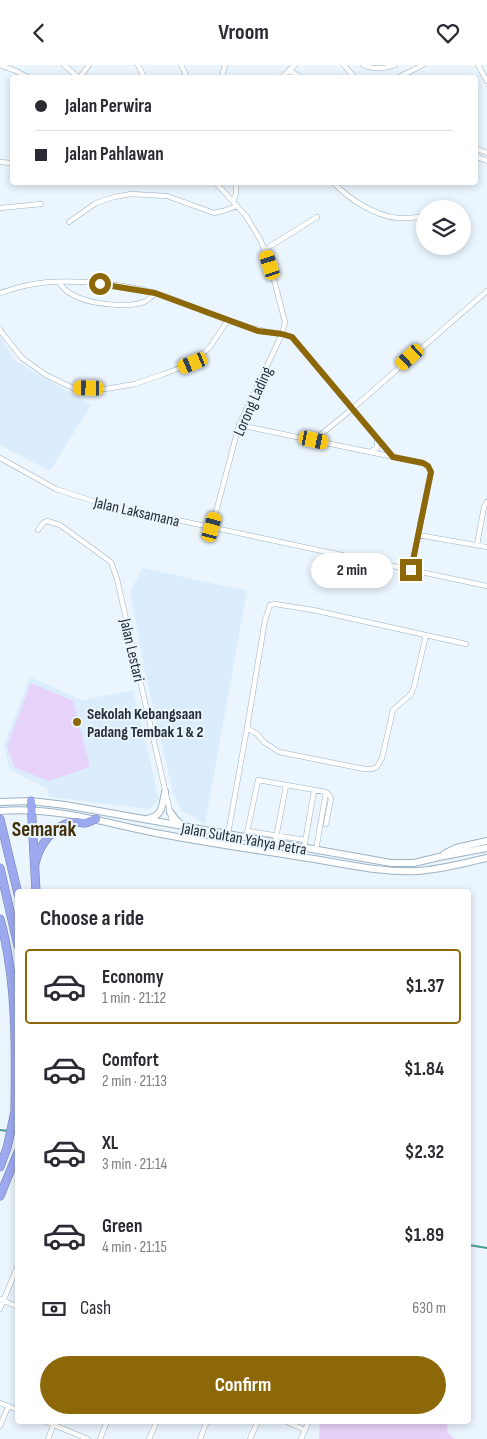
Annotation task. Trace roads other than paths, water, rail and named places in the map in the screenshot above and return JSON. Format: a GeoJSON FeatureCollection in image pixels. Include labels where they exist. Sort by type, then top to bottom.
{"type":"FeatureCollection","features":[{"type":"Feature","properties":{"kind":"highway"},"geometry":{"type":"LineString","coordinates":[[31,801],[36,889]]}},
{"type":"Feature","properties":{"kind":"highway"},"geometry":{"type":"LineString","coordinates":[[0,819],[17,889]]}},
{"type":"Feature","properties":{"kind":"highway"},"geometry":{"type":"LineString","coordinates":[[34,870],[36,859],[43,844],[53,831],[68,823],[85,823],[96,819]]}},
{"type":"Feature","properties":{"kind":"highway"},"geometry":{"type":"LineString","coordinates":[[0,868],[15,930]]}},
{"type":"Feature","properties":{"kind":"highway"},"geometry":{"type":"LineString","coordinates":[[0,919],[9,963],[15,1038]]}},
{"type":"Feature","properties":{"kind":"highway"},"geometry":{"type":"LineString","coordinates":[[0,1167],[13,1127],[15,1111]]}},
{"type":"Feature","properties":{"kind":"highway"},"geometry":{"type":"LineString","coordinates":[[0,1196],[15,1159]]}},
{"type":"Feature","properties":{"kind":"main road"},"geometry":{"type":"LineString","coordinates":[[143,820],[154,818],[159,813],[165,792]]}},
{"type":"Feature","properties":{"kind":"main road","name":"Jalan Sultan Yahya Petra"},"geometry":{"type":"LineString","coordinates":[[0,802],[31,801],[78,807],[304,849],[391,863],[414,863],[487,848]]}},
{"type":"Feature","properties":{"kind":"main road","name":"Jalan Sultan Yahya Petra"},"geometry":{"type":"LineString","coordinates":[[0,811],[64,813],[199,841],[386,870],[423,870],[487,858]]}},
{"type":"Feature","properties":{"kind":"main road"},"geometry":{"type":"LineString","coordinates":[[170,812],[183,826]]}},
{"type":"Feature","properties":{"kind":"main road"},"geometry":{"type":"LineString","coordinates":[[160,834],[173,825],[199,841]]}},
{"type":"Feature","properties":{"kind":"main road"},"geometry":{"type":"LineString","coordinates":[[439,857],[456,848],[487,841]]}},
{"type":"Feature","properties":{"kind":"main road"},"geometry":{"type":"LineString","coordinates":[[453,865],[464,866],[487,863]]}},
{"type":"Feature","properties":{"kind":"street"},"geometry":{"type":"LineString","coordinates":[[0,65],[23,75]]}},
{"type":"Feature","properties":{"kind":"street"},"geometry":{"type":"LineString","coordinates":[[64,65],[76,75]]}},
{"type":"Feature","properties":{"kind":"street"},"geometry":{"type":"LineString","coordinates":[[81,75],[89,65]]}},
{"type":"Feature","properties":{"kind":"street"},"geometry":{"type":"LineString","coordinates":[[284,75],[294,65]]}},
{"type":"Feature","properties":{"kind":"street"},"geometry":{"type":"LineString","coordinates":[[344,65],[352,75]]}},
{"type":"Feature","properties":{"kind":"street"},"geometry":{"type":"LineString","coordinates":[[364,65],[379,69],[395,65]]}},
{"type":"Feature","properties":{"kind":"street"},"geometry":{"type":"LineString","coordinates":[[403,75],[423,65]]}},
{"type":"Feature","properties":{"kind":"street"},"geometry":{"type":"LineString","coordinates":[[478,65],[487,81]]}},
{"type":"Feature","properties":{"kind":"street"},"geometry":{"type":"LineString","coordinates":[[289,70],[297,75]]}},
{"type":"Feature","properties":{"kind":"street"},"geometry":{"type":"LineString","coordinates":[[218,185],[246,216],[264,250],[285,322],[282,334]]}},
{"type":"Feature","properties":{"kind":"street"},"geometry":{"type":"LineString","coordinates":[[69,222],[96,203],[131,194],[167,196],[214,213],[223,211],[235,203],[236,185]]}},
{"type":"Feature","properties":{"kind":"street"},"geometry":{"type":"LineString","coordinates":[[336,185],[343,192],[372,210],[397,218],[416,217]]}},
{"type":"Feature","properties":{"kind":"street"},"geometry":{"type":"LineString","coordinates":[[0,208],[41,204]]}},
{"type":"Feature","properties":{"kind":"street"},"geometry":{"type":"LineString","coordinates":[[264,250],[317,217]]}},
{"type":"Feature","properties":{"kind":"street"},"geometry":{"type":"LineString","coordinates":[[0,293],[46,282],[59,281],[114,285],[155,293],[258,331],[292,337],[393,457]]}},
{"type":"Feature","properties":{"kind":"street"},"geometry":{"type":"LineString","coordinates":[[59,281],[72,295],[99,302],[128,305],[138,304],[148,300],[155,293]]}},
{"type":"Feature","properties":{"kind":"street"},"geometry":{"type":"LineString","coordinates":[[314,440],[487,291]]}},
{"type":"Feature","properties":{"kind":"street"},"geometry":{"type":"LineString","coordinates":[[0,329],[22,358],[46,375],[73,388],[105,389],[134,384],[164,375],[193,363],[210,347],[228,320]]}},
{"type":"Feature","properties":{"kind":"street","name":"Lorong Lading"},"geometry":{"type":"LineString","coordinates":[[212,527],[239,425],[282,334]]}},
{"type":"Feature","properties":{"kind":"street"},"geometry":{"type":"LineString","coordinates":[[239,425],[423,463],[428,466],[431,472],[411,570]]}},
{"type":"Feature","properties":{"kind":"street"},"geometry":{"type":"LineString","coordinates":[[369,452],[377,447],[377,438]]}},
{"type":"Feature","properties":{"kind":"street","name":"Jalan Laksamana"},"geometry":{"type":"LineString","coordinates":[[0,458],[56,489],[102,504],[487,586]]}},
{"type":"Feature","properties":{"kind":"street"},"geometry":{"type":"LineString","coordinates":[[477,545],[484,507],[487,502]]}},
{"type":"Feature","properties":{"kind":"street","name":"Jalan Lestari"},"geometry":{"type":"LineString","coordinates":[[38,529],[47,521],[60,525],[111,562],[117,579],[173,825]]}},
{"type":"Feature","properties":{"kind":"street"},"geometry":{"type":"LineString","coordinates":[[418,535],[487,547]]}},
{"type":"Feature","properties":{"kind":"street"},"geometry":{"type":"LineString","coordinates":[[228,834],[265,620],[270,605],[275,604],[313,610],[466,644]]}},
{"type":"Feature","properties":{"kind":"street"},"geometry":{"type":"LineString","coordinates":[[247,729],[257,734],[264,742],[279,752],[364,769],[377,767],[382,758],[393,710],[411,694],[414,687],[426,635]]}},
{"type":"Feature","properties":{"kind":"street"},"geometry":{"type":"LineString","coordinates":[[246,838],[258,780],[326,793],[331,799],[326,824]]}},
{"type":"Feature","properties":{"kind":"street"},"geometry":{"type":"LineString","coordinates":[[275,843],[286,785]]}},
{"type":"Feature","properties":{"kind":"street"},"geometry":{"type":"LineString","coordinates":[[304,849],[314,791]]}},
{"type":"Feature","properties":{"kind":"street"},"geometry":{"type":"LineString","coordinates":[[316,851],[326,793]]}},
{"type":"Feature","properties":{"kind":"street"},"geometry":{"type":"LineString","coordinates":[[248,831],[305,840]]}},
{"type":"Feature","properties":{"kind":"street"},"geometry":{"type":"LineString","coordinates":[[0,1309],[15,1272]]}},
{"type":"Feature","properties":{"kind":"street"},"geometry":{"type":"LineString","coordinates":[[2,1300],[15,1306]]}},
{"type":"Feature","properties":{"kind":"street"},"geometry":{"type":"LineString","coordinates":[[0,1403],[15,1410]]}},
{"type":"Feature","properties":{"kind":"street"},"geometry":{"type":"LineString","coordinates":[[0,1426],[8,1407]]}},
{"type":"Feature","properties":{"kind":"street"},"geometry":{"type":"LineString","coordinates":[[48,1439],[55,1424]]}},
{"type":"Feature","properties":{"kind":"street"},"geometry":{"type":"LineString","coordinates":[[57,1424],[88,1439]]}},
{"type":"Feature","properties":{"kind":"street"},"geometry":{"type":"LineString","coordinates":[[100,1439],[106,1424]]}},
{"type":"Feature","properties":{"kind":"street"},"geometry":{"type":"LineString","coordinates":[[149,1439],[156,1424]]}},
{"type":"Feature","properties":{"kind":"street"},"geometry":{"type":"LineString","coordinates":[[200,1439],[206,1424]]}},
{"type":"Feature","properties":{"kind":"street"},"geometry":{"type":"LineString","coordinates":[[250,1439],[257,1424]]}},
{"type":"Feature","properties":{"kind":"street"},"geometry":{"type":"LineString","coordinates":[[292,1424],[305,1430]]}},
{"type":"Feature","properties":{"kind":"street"},"geometry":{"type":"LineString","coordinates":[[301,1439],[308,1424]]}},
{"type":"Feature","properties":{"kind":"waterway"},"geometry":{"type":"LineString","coordinates":[[0,1130],[8,1131]]}},
{"type":"Feature","properties":{"kind":"waterway"},"geometry":{"type":"LineString","coordinates":[[471,1245],[487,1248]]}},
{"type":"Feature","properties":{"kind":"place","name":"Sekolah Kebangsaan Padang Tembak 1 & 2"},"geometry":{"type":"Point","coordinates":[77,722]}},
{"type":"Feature","properties":{"kind":"district","name":"Semarak"},"geometry":{"type":"Point","coordinates":[44,829]}}]}
